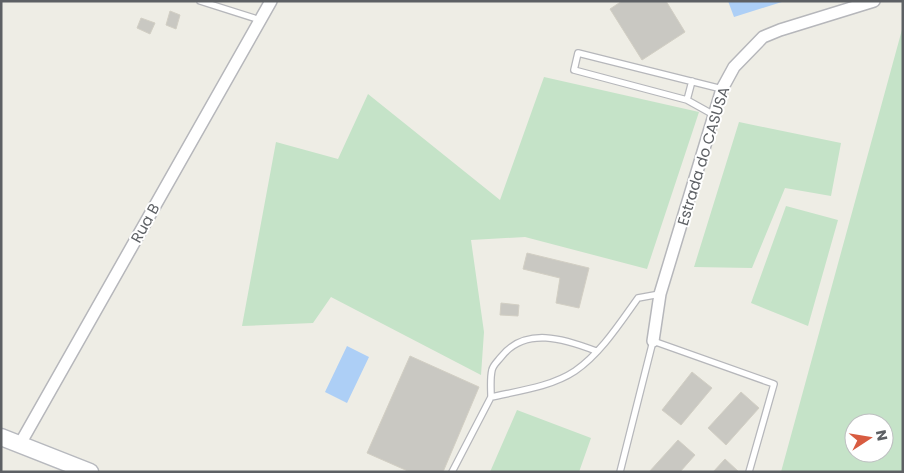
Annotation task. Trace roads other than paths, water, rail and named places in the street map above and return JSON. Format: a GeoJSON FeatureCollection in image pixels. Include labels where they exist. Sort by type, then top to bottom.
{"type":"FeatureCollection","features":[{"type":"Feature","properties":{"kind":"street","name":"Rua B"},"geometry":{"type":"LineString","coordinates":[[20,444],[271,1]]}},
{"type":"Feature","properties":{"kind":"street","name":"Estrada do CASUSA"},"geometry":{"type":"LineString","coordinates":[[653,341],[660,294],[722,89],[734,67],[764,37],[874,1]]}},
{"type":"Feature","properties":{"kind":"street"},"geometry":{"type":"LineString","coordinates":[[1,437],[90,472]]}},
{"type":"Feature","properties":{"kind":"lane"},"geometry":{"type":"LineString","coordinates":[[200,1],[260,20]]}},
{"type":"Feature","properties":{"kind":"lane"},"geometry":{"type":"LineString","coordinates":[[714,115],[687,100],[574,70],[578,53],[722,89]]}},
{"type":"Feature","properties":{"kind":"lane"},"geometry":{"type":"LineString","coordinates":[[687,100],[692,81]]}},
{"type":"Feature","properties":{"kind":"lane"},"geometry":{"type":"LineString","coordinates":[[490,397],[549,383],[575,371],[596,351],[638,298],[660,294]]}},
{"type":"Feature","properties":{"kind":"lane"},"geometry":{"type":"LineString","coordinates":[[452,472],[490,397],[492,368],[506,351],[523,339],[547,337],[575,343],[596,351]]}},
{"type":"Feature","properties":{"kind":"lane"},"geometry":{"type":"LineString","coordinates":[[620,472],[653,341],[774,384],[749,472]]}},
{"type":"Feature","properties":{"kind":"water"},"geometry":{"type":"Polygon","coordinates":[[[728,1],[785,1],[734,17],[728,1]]]}},
{"type":"Feature","properties":{"kind":"water"},"geometry":{"type":"Polygon","coordinates":[[[347,346],[369,357],[347,403],[325,392],[347,346]]]}}]}
